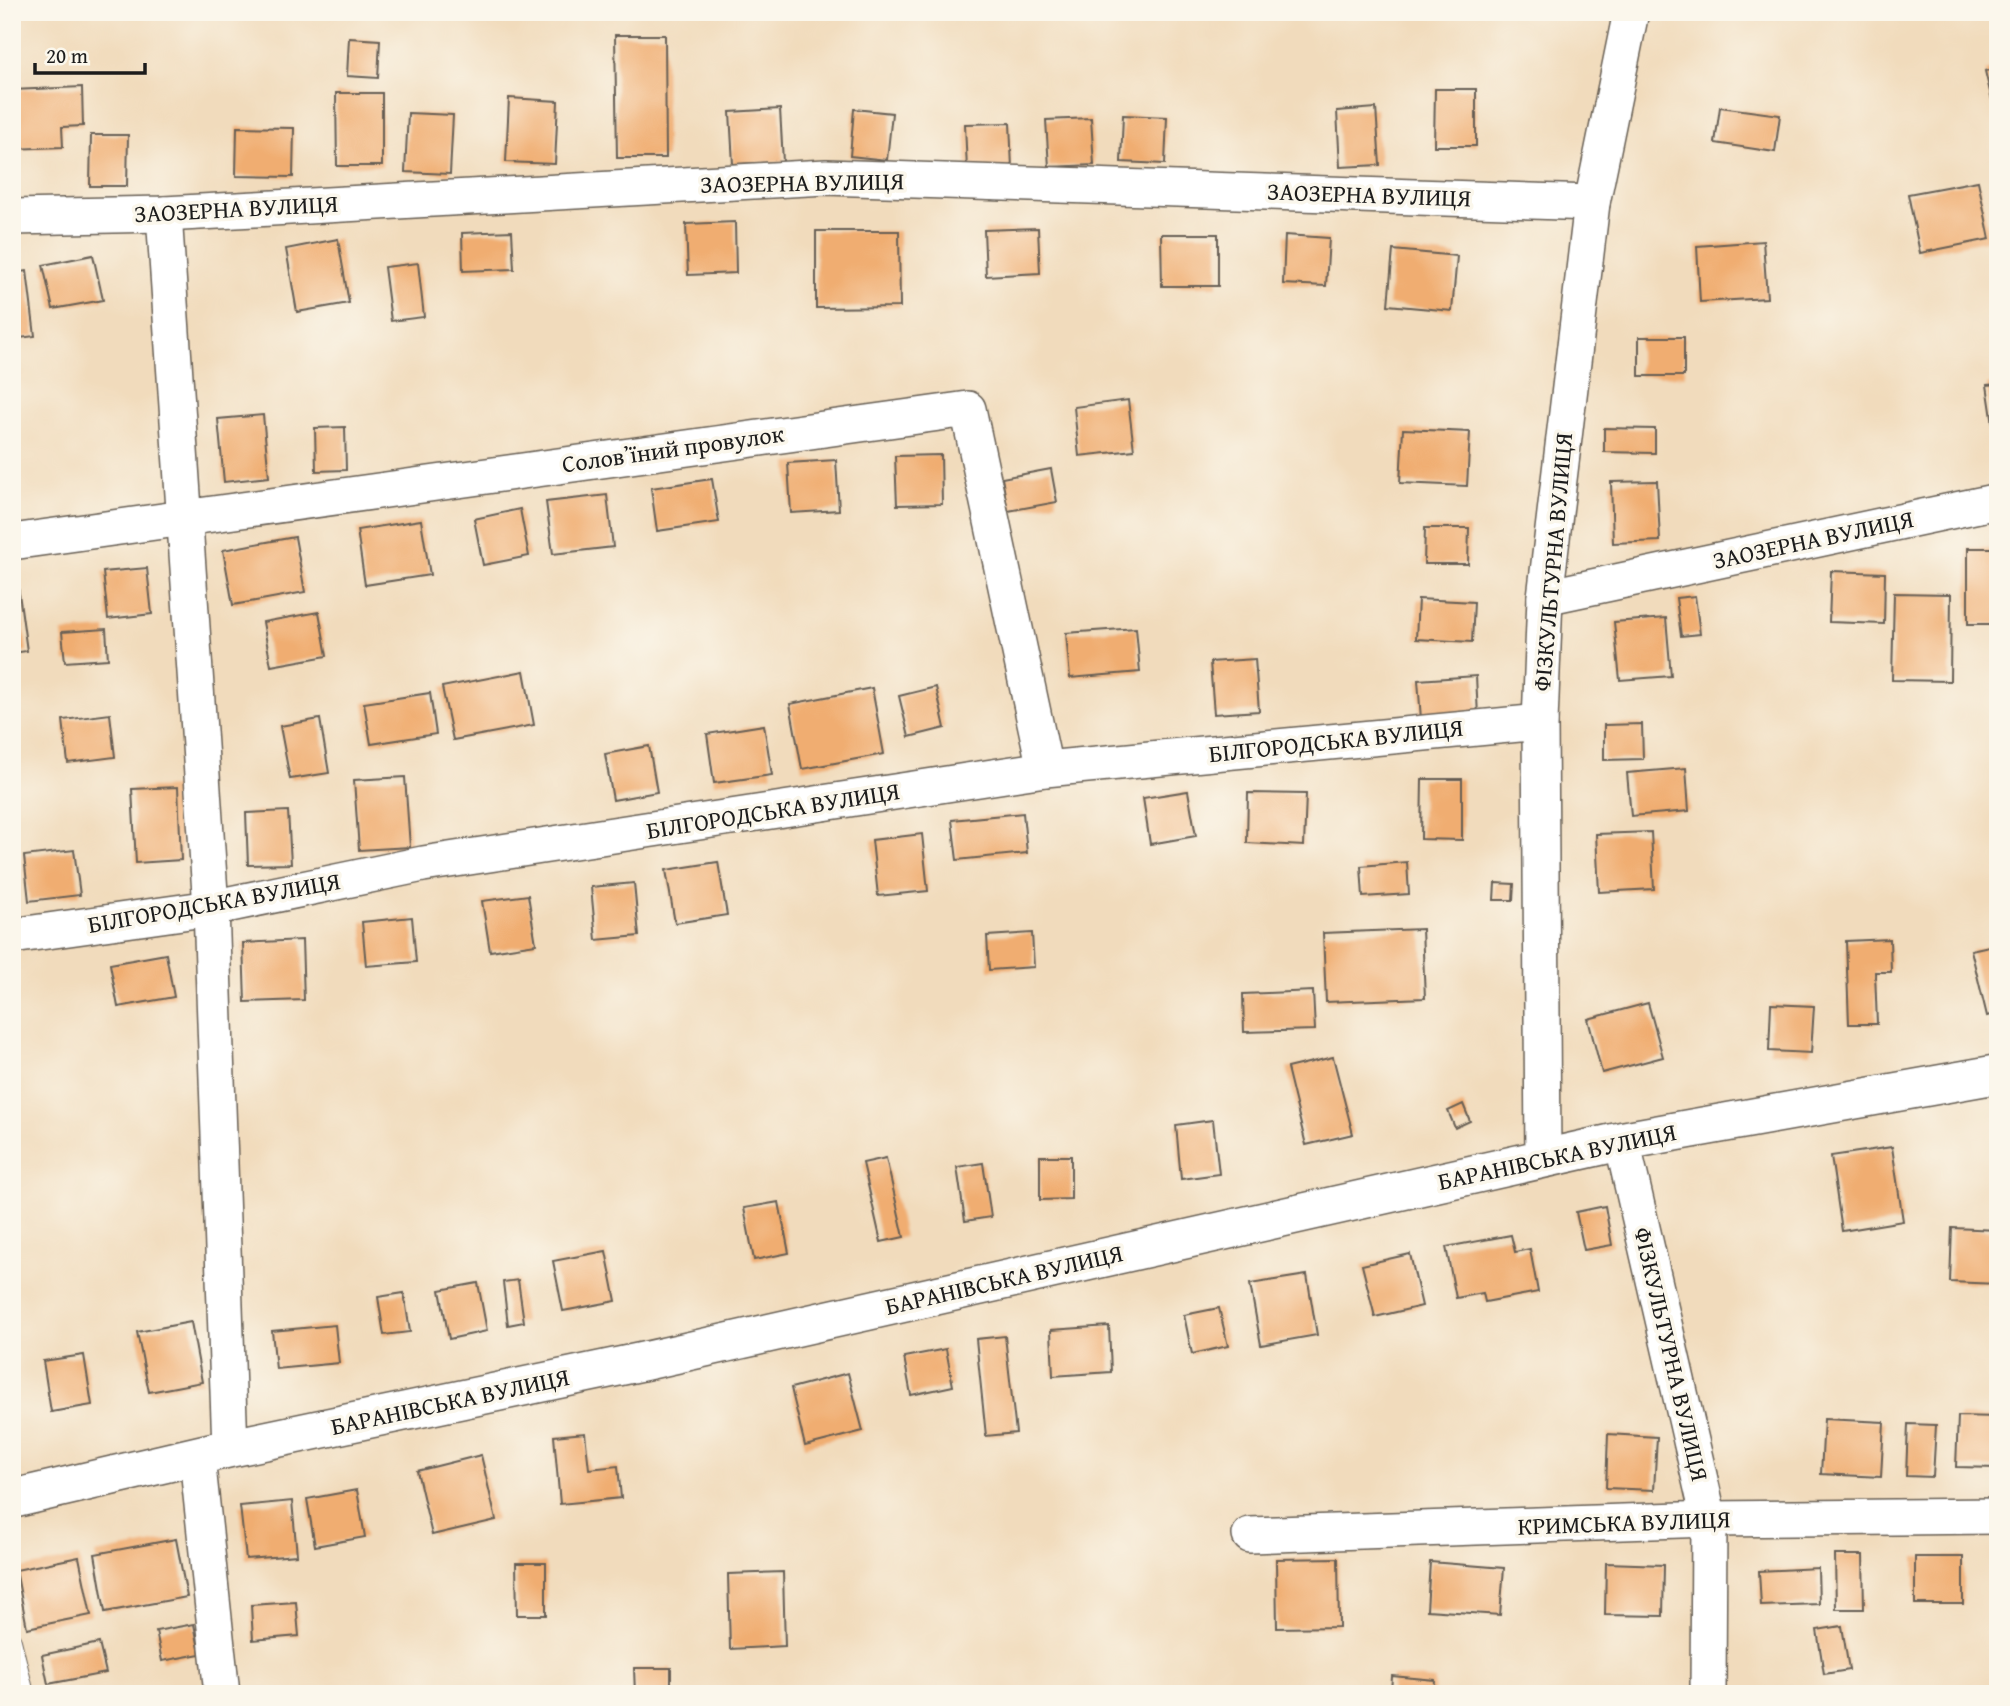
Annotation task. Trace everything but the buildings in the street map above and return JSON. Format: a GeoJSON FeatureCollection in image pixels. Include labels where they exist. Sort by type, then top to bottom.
{"type":"FeatureCollection","features":[{"type":"Feature","properties":{"kind":"main road","name":"БАРАНІВСЬКА ВУЛИЦЯ"},"geometry":{"type":"LineString","coordinates":[[12,1499],[214,1452],[645,1361],[1622,1141],[1998,1074]]}},
{"type":"Feature","properties":{"kind":"street","name":"ФІЗКУЛЬТУРНА ВУЛИЦЯ"},"geometry":{"type":"LineString","coordinates":[[1543,1159],[1540,722],[1545,597],[1592,203],[1632,12]]}},
{"type":"Feature","properties":{"kind":"street","name":"ЗАОЗЕРНА ВУЛИЦЯ"},"geometry":{"type":"LineString","coordinates":[[12,217],[164,214],[826,177],[1592,203]]}},
{"type":"Feature","properties":{"kind":"street"},"geometry":{"type":"LineString","coordinates":[[164,214],[211,908],[214,1452],[222,1694]]}},
{"type":"Feature","properties":{"kind":"street","name":"Соловʼїний провулок"},"geometry":{"type":"LineString","coordinates":[[12,542],[185,515],[968,409],[1045,769]]}},
{"type":"Feature","properties":{"kind":"street","name":"ЗАОЗЕРНА ВУЛИЦЯ"},"geometry":{"type":"LineString","coordinates":[[1545,597],[1998,501]]}},
{"type":"Feature","properties":{"kind":"street","name":"БІЛГОРОДСЬКА ВУЛИЦЯ"},"geometry":{"type":"LineString","coordinates":[[12,936],[211,908],[423,864],[1045,769],[1540,722]]}},
{"type":"Feature","properties":{"kind":"street","name":"ФІЗКУЛЬТУРНА ВУЛИЦЯ"},"geometry":{"type":"LineString","coordinates":[[1622,1141],[1709,1519],[1708,1694]]}},
{"type":"Feature","properties":{"kind":"street","name":"КРИМСЬКА ВУЛИЦЯ"},"geometry":{"type":"LineString","coordinates":[[1250,1535],[1709,1519],[1998,1517]]}},
{"type":"Feature","properties":{"kind":"lane"},"geometry":{"type":"LineString","coordinates":[[12,1641],[25,1694]]}}]}
